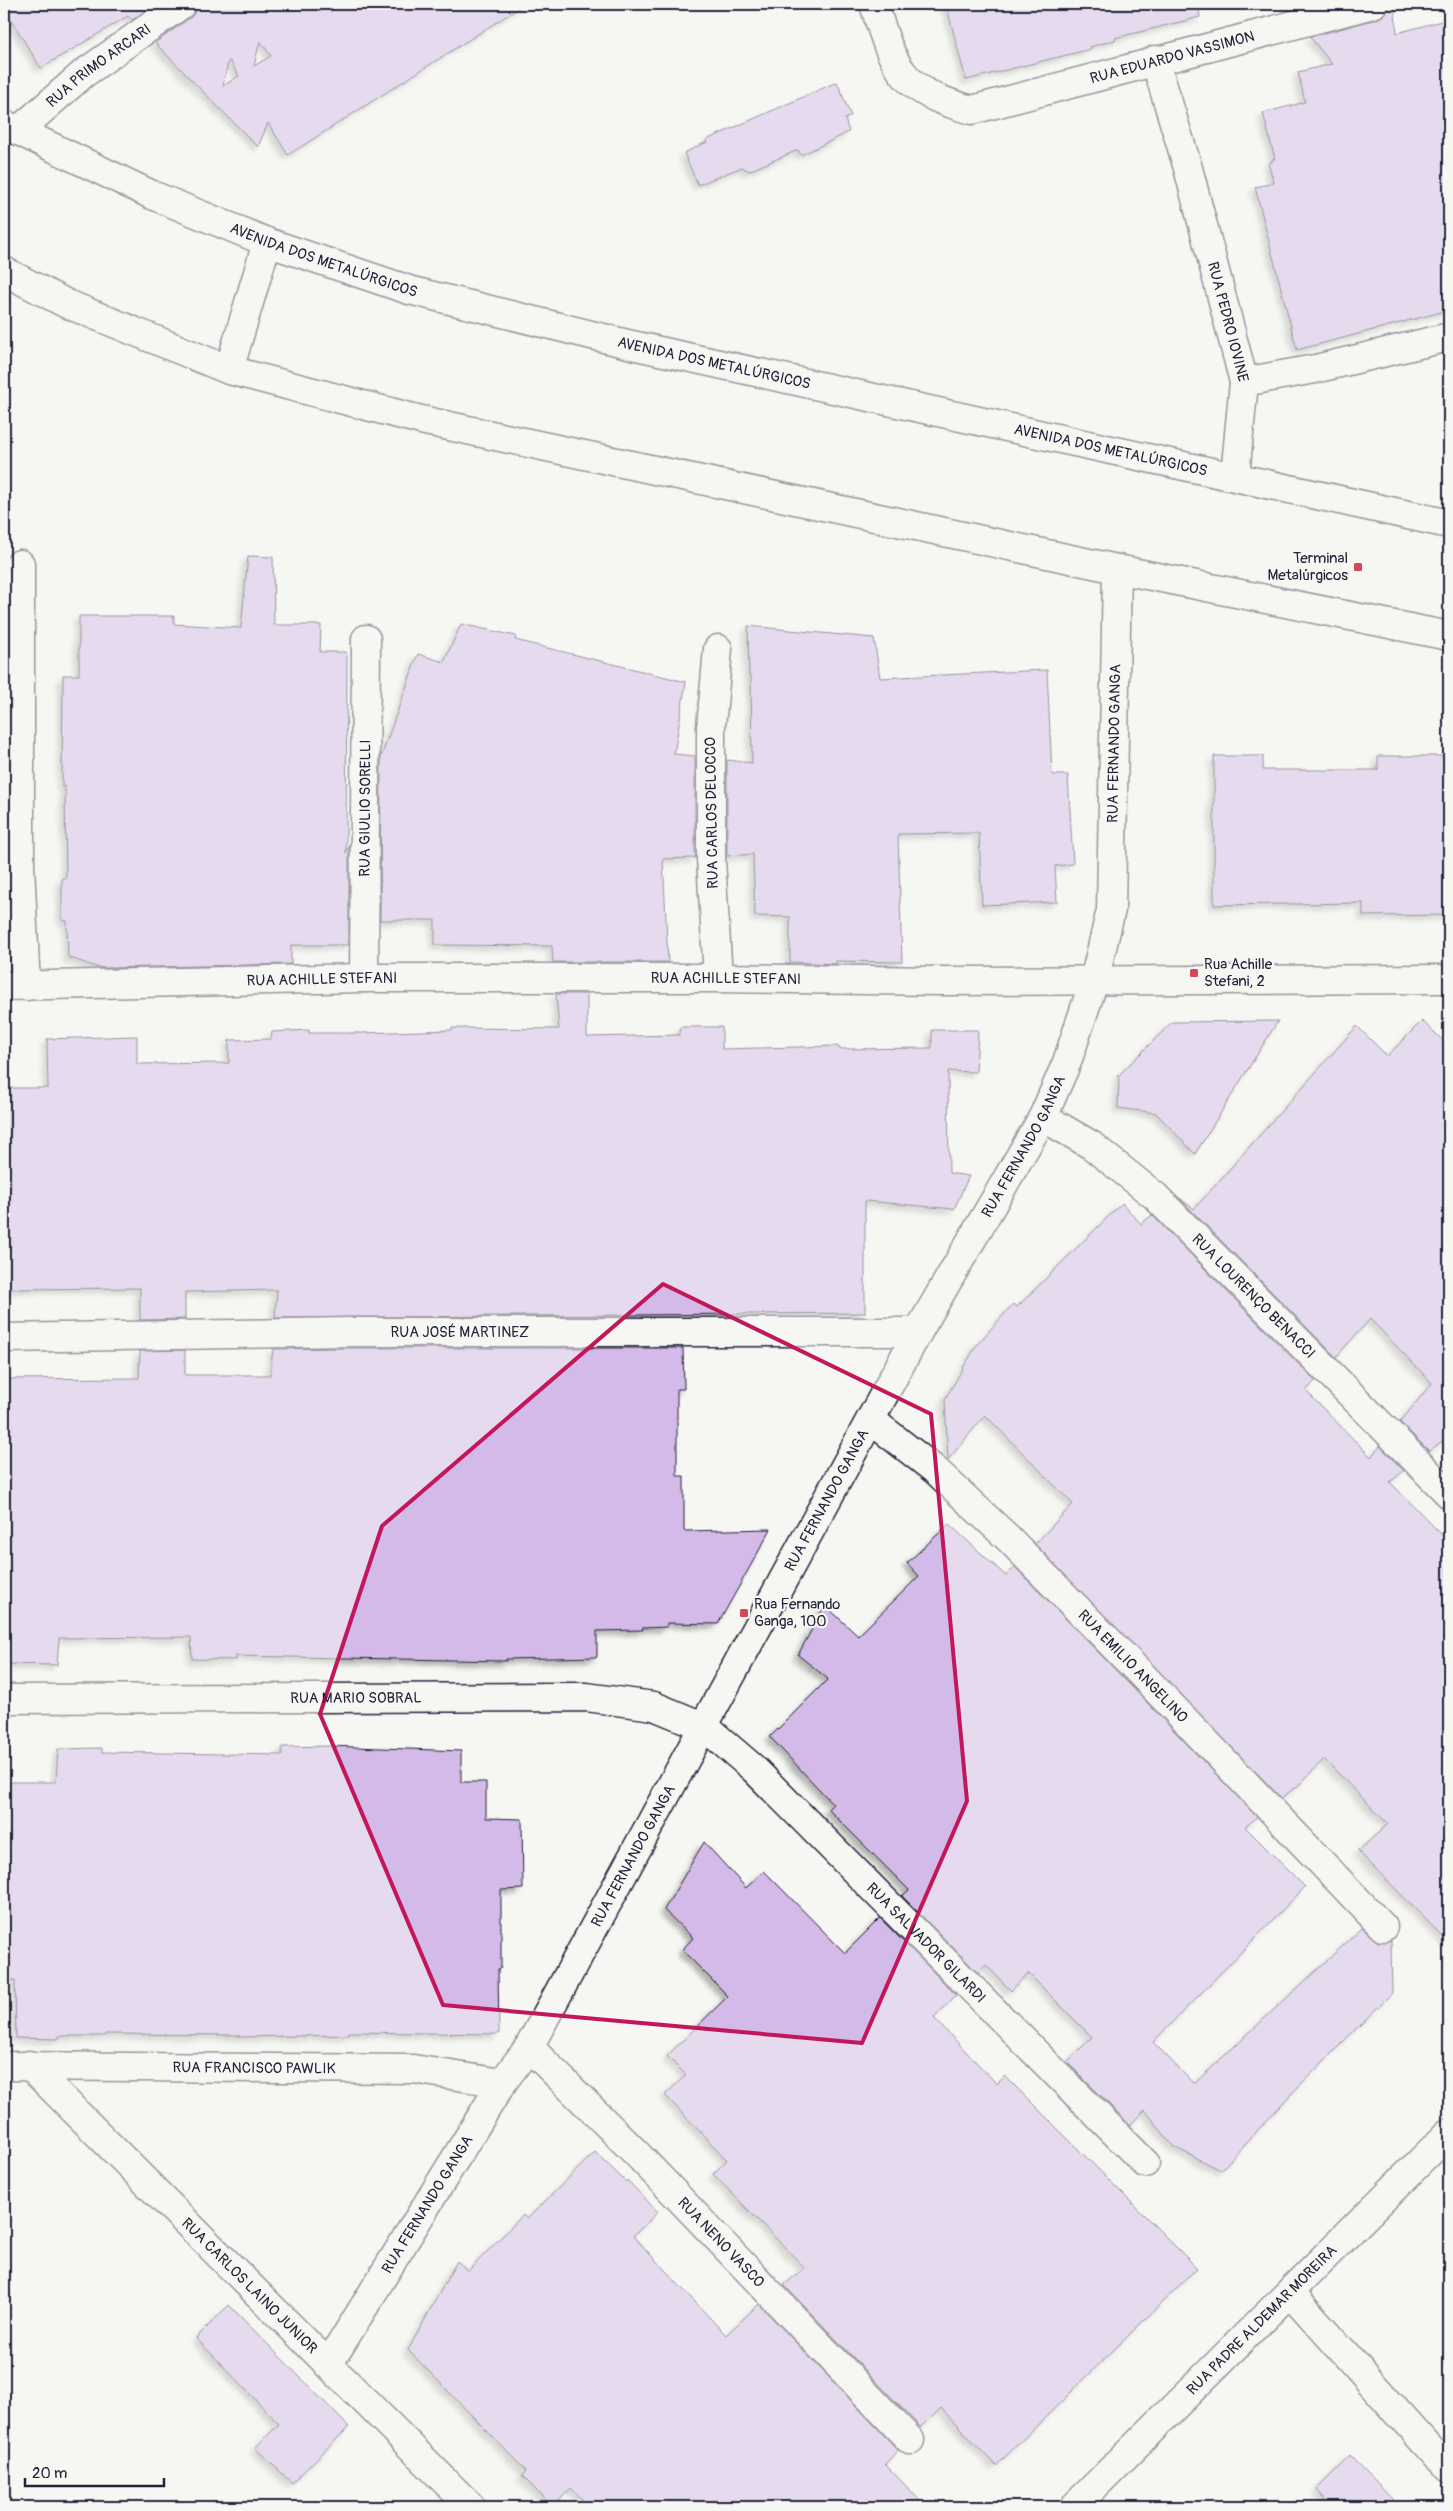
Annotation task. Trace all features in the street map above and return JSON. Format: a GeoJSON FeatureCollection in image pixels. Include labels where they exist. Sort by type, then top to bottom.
{"type":"FeatureCollection","features":[{"type":"Feature","properties":{"kind":"street","name":"RUA PRIMO ARCARI"},"geometry":{"type":"LineString","coordinates":[[11,128],[182,4]]}},
{"type":"Feature","properties":{"kind":"street","name":"RUA EDUARDO VASSIMON"},"geometry":{"type":"LineString","coordinates":[[874,4],[889,51],[906,80],[944,103],[972,110],[1155,60],[1373,4]]}},
{"type":"Feature","properties":{"kind":"street","name":"RUA PEDRO IOVINE"},"geometry":{"type":"LineString","coordinates":[[1155,60],[1188,168],[1244,382],[1316,369],[1449,337]]}},
{"type":"Feature","properties":{"kind":"street","name":"AVENIDA DOS METALÚRGICOS"},"geometry":{"type":"LineString","coordinates":[[11,128],[152,195],[266,242],[409,290],[632,345],[1449,524]]}},
{"type":"Feature","properties":{"kind":"street"},"geometry":{"type":"LineString","coordinates":[[230,370],[266,242]]}},
{"type":"Feature","properties":{"kind":"street"},"geometry":{"type":"LineString","coordinates":[[4,271],[65,303],[230,370],[421,420],[1117,569],[1449,636]]}},
{"type":"Feature","properties":{"kind":"street"},"geometry":{"type":"LineString","coordinates":[[1235,476],[1244,382]]}},
{"type":"Feature","properties":{"kind":"street"},"geometry":{"type":"LineString","coordinates":[[15,986],[20,866],[20,564]]}},
{"type":"Feature","properties":{"kind":"street","name":"RUA FERNANDO GANGA"},"geometry":{"type":"LineString","coordinates":[[328,2365],[502,2083],[529,2047],[705,1727],[918,1332],[1042,1117],[1067,1062],[1094,981],[1111,910],[1117,569]]}},
{"type":"Feature","properties":{"kind":"street","name":"RUA GIULIO SORELLI"},"geometry":{"type":"LineString","coordinates":[[364,978],[366,639]]}},
{"type":"Feature","properties":{"kind":"street","name":"RUA CARLOS DELOCCO"},"geometry":{"type":"LineString","coordinates":[[718,649],[711,727],[711,859],[718,978]]}},
{"type":"Feature","properties":{"kind":"street","name":"RUA ACHILLE STEFANI"},"geometry":{"type":"LineString","coordinates":[[15,986],[364,978],[1094,981],[1439,979]]}},
{"type":"Feature","properties":{"kind":"street"},"geometry":{"type":"LineString","coordinates":[[1439,979],[1449,1000]]}},
{"type":"Feature","properties":{"kind":"street","name":"RUA LOURENÇO BENACCI"},"geometry":{"type":"LineString","coordinates":[[1042,1117],[1091,1145],[1155,1196],[1449,1494]]}},
{"type":"Feature","properties":{"kind":"street","name":"RUA JOSÉ MARTINEZ"},"geometry":{"type":"LineString","coordinates":[[4,1338],[350,1332],[918,1332]]}},
{"type":"Feature","properties":{"kind":"street","name":"RUA EMILIO ANGELINO"},"geometry":{"type":"LineString","coordinates":[[871,1420],[935,1470],[1008,1538],[1383,1927]]}},
{"type":"Feature","properties":{"kind":"street","name":"RUA MARIO SOBRAL"},"geometry":{"type":"LineString","coordinates":[[4,1699],[586,1697],[654,1706],[705,1727]]}},
{"type":"Feature","properties":{"kind":"street","name":"RUA SALVADOR GILARDI"},"geometry":{"type":"LineString","coordinates":[[705,1727],[754,1769],[1145,2162]]}},
{"type":"Feature","properties":{"kind":"street","name":"RUA NENO VASCO"},"geometry":{"type":"LineString","coordinates":[[529,2047],[637,2154],[910,2440]]}},
{"type":"Feature","properties":{"kind":"street","name":"RUA FRANCISCO PAWLIK"},"geometry":{"type":"LineString","coordinates":[[16,2066],[413,2069],[502,2083]]}},
{"type":"Feature","properties":{"kind":"street","name":"RUA CARLOS LAINO JUNIOR"},"geometry":{"type":"LineString","coordinates":[[16,2066],[328,2365],[471,2507]]}},
{"type":"Feature","properties":{"kind":"street","name":"RUA PADRE ALDEMAR MOREIRA"},"geometry":{"type":"LineString","coordinates":[[1078,2506],[1449,2133]]}},
{"type":"Feature","properties":{"kind":"street"},"geometry":{"type":"LineString","coordinates":[[1291,2293],[1449,2470]]}},
{"type":"Feature","properties":{"kind":"highlighted area"},"geometry":{"type":"Polygon","coordinates":[[[663,1284],[931,1414],[967,1801],[862,2043],[443,2005],[320,1714],[382,1526],[663,1284]]]}},
{"type":"Feature","properties":{"kind":"building"},"geometry":{"type":"Polygon","coordinates":[[[4,4],[155,4],[132,20],[128,16],[41,68],[4,9],[4,4]]]}},
{"type":"Feature","properties":{"kind":"building"},"geometry":{"type":"Polygon","coordinates":[[[197,4],[525,4],[288,155],[268,123],[258,147],[155,43],[191,17],[196,11],[197,4]],[[260,41],[254,66],[271,56],[260,41]],[[230,61],[228,62],[223,86],[239,76],[230,61]]]}},
{"type":"Feature","properties":{"kind":"building"},"geometry":{"type":"Polygon","coordinates":[[[946,4],[1198,4],[1200,17],[1115,38],[1115,40],[1090,47],[1091,49],[966,80],[946,4]]]}},
{"type":"Feature","properties":{"kind":"building"},"geometry":{"type":"Polygon","coordinates":[[[1285,4],[1313,4],[1289,10],[1285,4]]]}},
{"type":"Feature","properties":{"kind":"building"},"geometry":{"type":"Polygon","coordinates":[[[1388,4],[1394,4],[1397,33],[1449,19],[1449,310],[1297,350],[1255,187],[1274,183],[1268,163],[1275,159],[1263,113],[1305,102],[1298,72],[1332,64],[1310,37],[1377,19],[1384,15],[1388,4]]]}},
{"type":"Feature","properties":{"kind":"building"},"geometry":{"type":"Polygon","coordinates":[[[837,82],[851,116],[845,119],[849,132],[801,155],[798,150],[749,171],[742,167],[698,185],[684,153],[707,142],[706,140],[837,82]]]}},
{"type":"Feature","properties":{"kind":"building"},"geometry":{"type":"Polygon","coordinates":[[[248,556],[273,557],[274,625],[321,625],[320,652],[345,652],[347,655],[346,853],[349,845],[349,945],[291,945],[291,964],[106,968],[96,967],[68,957],[67,921],[62,920],[62,878],[66,878],[65,786],[62,787],[63,675],[79,675],[79,616],[174,616],[174,624],[241,628],[248,556]]]}},
{"type":"Feature","properties":{"kind":"building"},"geometry":{"type":"Polygon","coordinates":[[[461,624],[516,636],[515,640],[686,682],[674,754],[695,756],[695,858],[663,859],[668,962],[553,962],[552,946],[435,945],[435,920],[380,920],[381,757],[418,654],[444,662],[461,624]]]}},
{"type":"Feature","properties":{"kind":"building"},"geometry":{"type":"Polygon","coordinates":[[[748,626],[874,638],[880,678],[1047,670],[1052,775],[1068,775],[1073,864],[1055,866],[1057,902],[982,905],[979,833],[898,834],[902,962],[836,961],[836,964],[790,962],[790,917],[755,916],[753,854],[727,856],[727,760],[752,763],[751,676],[749,676],[748,626]]]}},
{"type":"Feature","properties":{"kind":"building"},"geometry":{"type":"Polygon","coordinates":[[[1214,756],[1263,756],[1263,770],[1378,770],[1378,756],[1449,756],[1449,915],[1363,916],[1363,903],[1214,905],[1214,756]]]}},
{"type":"Feature","properties":{"kind":"building"},"geometry":{"type":"Polygon","coordinates":[[[556,994],[587,994],[587,1037],[679,1035],[680,1027],[722,1027],[722,1049],[839,1046],[839,1049],[932,1048],[932,1030],[978,1030],[976,1072],[948,1071],[949,1173],[969,1176],[954,1209],[865,1201],[865,1313],[275,1318],[277,1290],[185,1292],[185,1319],[140,1320],[140,1288],[4,1289],[4,1088],[48,1088],[47,1039],[137,1036],[137,1064],[229,1063],[229,1040],[271,1039],[272,1032],[309,1030],[309,1033],[361,1033],[452,1030],[452,1028],[559,1029],[556,994]]]}},
{"type":"Feature","properties":{"kind":"building"},"geometry":{"type":"Polygon","coordinates":[[[1278,1021],[1195,1154],[1156,1113],[1118,1108],[1119,1075],[1172,1022],[1278,1021]]]}},
{"type":"Feature","properties":{"kind":"building"},"geometry":{"type":"Polygon","coordinates":[[[1422,1021],[1449,1046],[1449,1436],[1429,1451],[1400,1422],[1432,1383],[1370,1319],[1336,1357],[1177,1196],[1194,1209],[1357,1026],[1387,1056],[1422,1021]]]}},
{"type":"Feature","properties":{"kind":"building"},"geometry":{"type":"Polygon","coordinates":[[[1122,1203],[1141,1224],[1152,1215],[1315,1381],[1306,1391],[1371,1457],[1380,1446],[1404,1471],[1390,1482],[1449,1542],[1449,1943],[1358,1851],[1388,1824],[1324,1759],[1300,1784],[1281,1798],[1035,1544],[1073,1504],[985,1415],[948,1460],[945,1399],[976,1346],[1013,1304],[1017,1307],[1122,1203]]]}},
{"type":"Feature","properties":{"kind":"building"},"geometry":{"type":"Polygon","coordinates":[[[683,1348],[684,1389],[677,1389],[677,1476],[684,1476],[684,1531],[771,1529],[718,1624],[667,1623],[667,1627],[642,1628],[643,1630],[597,1631],[597,1657],[506,1659],[506,1661],[236,1656],[236,1660],[192,1659],[191,1637],[59,1638],[57,1665],[4,1664],[4,1379],[139,1378],[140,1351],[185,1350],[185,1375],[270,1375],[273,1349],[683,1348]]]}},
{"type":"Feature","properties":{"kind":"building"},"geometry":{"type":"Polygon","coordinates":[[[949,1524],[1006,1576],[1015,1567],[1257,1817],[1245,1827],[1305,1887],[1153,2042],[1194,2084],[1362,1928],[1378,1942],[1391,1940],[1392,1993],[1293,2092],[1221,2170],[1174,2147],[1145,2110],[1130,2125],[1067,2062],[1092,2037],[1028,1973],[1011,1991],[986,1965],[978,1973],[902,1896],[909,1890],[828,1809],[833,1804],[770,1737],[828,1679],[798,1655],[825,1605],[858,1636],[919,1576],[907,1563],[949,1524]]]}},
{"type":"Feature","properties":{"kind":"building"},"geometry":{"type":"Polygon","coordinates":[[[328,1746],[461,1751],[461,1782],[486,1782],[486,1818],[522,1819],[523,1889],[501,1890],[501,1968],[498,1969],[499,2034],[349,2032],[348,2035],[239,2037],[239,2035],[105,2034],[105,2036],[59,2036],[58,2039],[16,2038],[15,1980],[4,1980],[4,1782],[56,1782],[58,1749],[102,1748],[102,1752],[282,1755],[282,1747],[328,1746]]]}},
{"type":"Feature","properties":{"kind":"building"},"geometry":{"type":"Polygon","coordinates":[[[704,1842],[746,1888],[764,1871],[845,1953],[880,1918],[956,1995],[934,2018],[997,2084],[1005,2076],[1197,2268],[996,2466],[941,2408],[921,2428],[784,2285],[805,2268],[713,2174],[727,2160],[665,2095],[686,2075],[667,2056],[728,1996],[682,1950],[693,1938],[664,1910],[704,1842]]]}},
{"type":"Feature","properties":{"kind":"building"},"geometry":{"type":"Polygon","coordinates":[[[595,2152],[626,2182],[627,2180],[658,2212],[633,2236],[726,2335],[759,2304],[898,2450],[885,2464],[926,2507],[590,2507],[571,2488],[553,2507],[522,2476],[526,2471],[408,2350],[457,2261],[468,2271],[523,2215],[527,2219],[595,2152]]]}},
{"type":"Feature","properties":{"kind":"building"},"geometry":{"type":"Polygon","coordinates":[[[229,2305],[349,2427],[292,2483],[255,2448],[279,2424],[196,2338],[229,2305]]]}},
{"type":"Feature","properties":{"kind":"building"},"geometry":{"type":"Polygon","coordinates":[[[1350,2456],[1400,2507],[1334,2507],[1316,2490],[1350,2456]]]}},
{"type":"Feature","properties":{"kind":"place","name":"Terminal Metalúrgicos"},"geometry":{"type":"Point","coordinates":[1358,567]}},
{"type":"Feature","properties":{"kind":"place","name":"Rua Achille Stefani, 2"},"geometry":{"type":"Point","coordinates":[1194,973]}},
{"type":"Feature","properties":{"kind":"place","name":"Rua Fernando Ganga, 100"},"geometry":{"type":"Point","coordinates":[744,1613]}}]}
